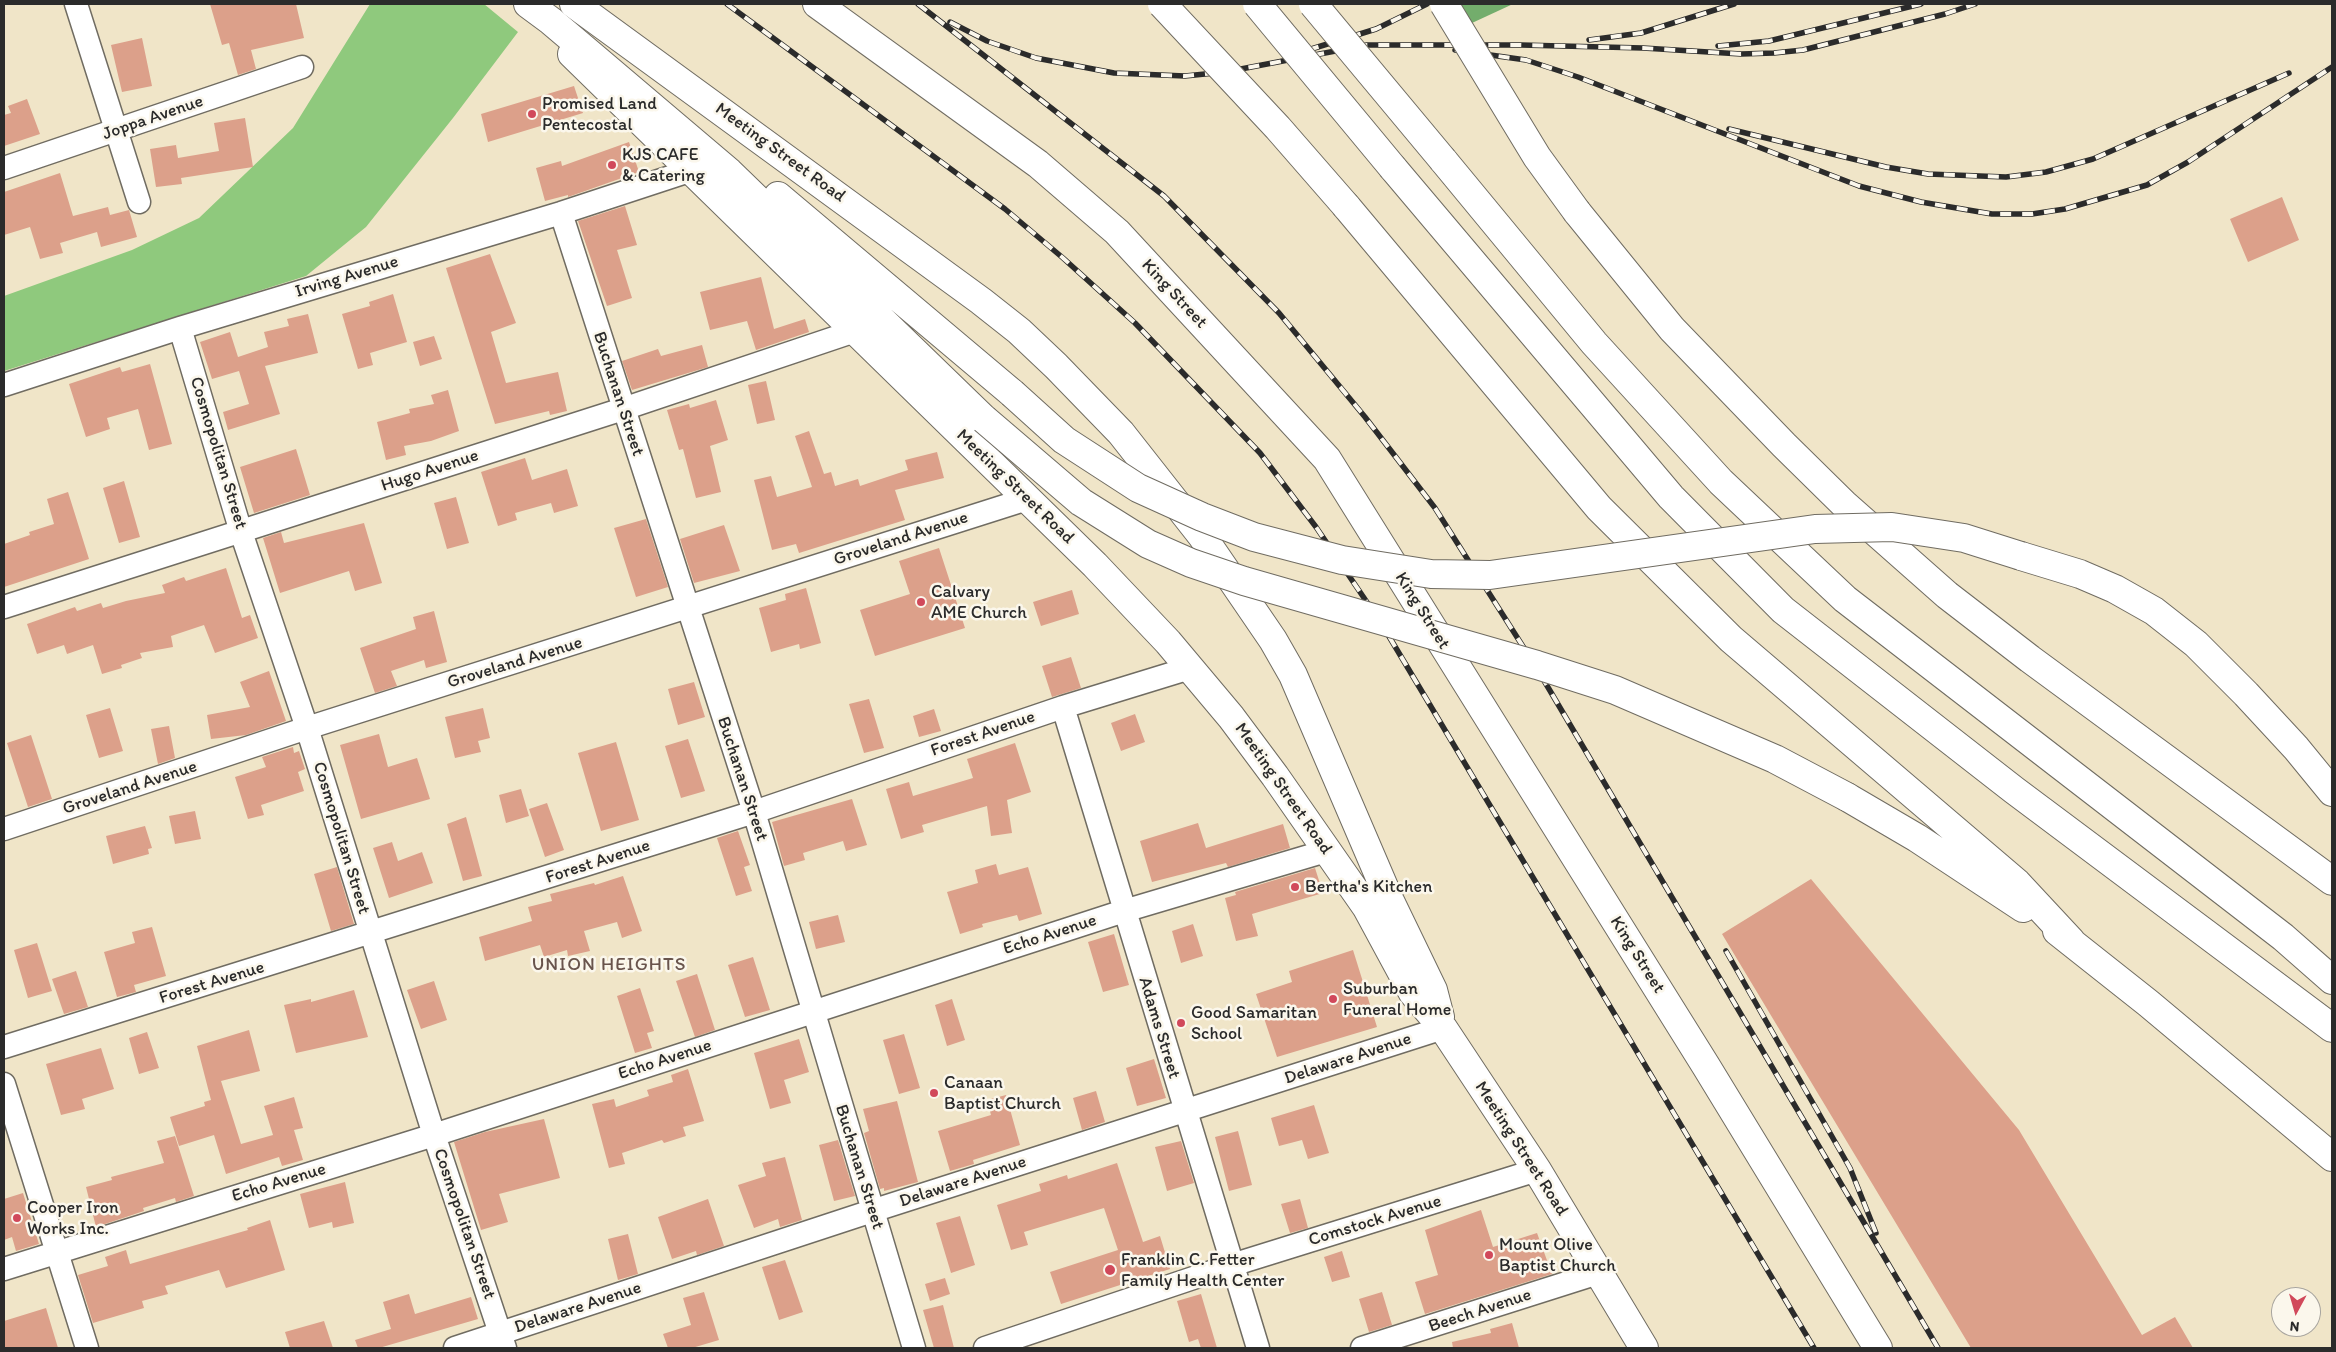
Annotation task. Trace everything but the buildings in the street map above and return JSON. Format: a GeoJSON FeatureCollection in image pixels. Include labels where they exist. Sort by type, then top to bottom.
{"type":"FeatureCollection","features":[{"type":"Feature","properties":{"kind":"main road","name":"Meeting Street Road"},"geometry":{"type":"LineString","coordinates":[[518,4],[692,170],[1095,564],[1190,668],[1270,768],[1367,908],[1413,993],[1443,1028],[1537,1170],[1644,1348]]}},
{"type":"Feature","properties":{"kind":"main road"},"geometry":{"type":"LineString","coordinates":[[528,4],[558,26],[729,172],[984,419],[1081,502],[1148,544],[1191,563],[1244,581],[1537,665],[1616,690],[1775,759],[1847,797],[1917,838],[2071,941],[2332,1157]]}},
{"type":"Feature","properties":{"kind":"main road"},"geometry":{"type":"LineString","coordinates":[[550,4],[582,27],[767,187],[1012,393],[1064,440],[1117,477],[1162,500],[1254,537],[1352,561],[1431,574],[1490,575],[1815,529],[1892,527],[1964,538],[2098,581],[2154,611],[2196,644],[2246,694],[2296,748],[2332,792]]}},
{"type":"Feature","properties":{"kind":"main road","name":"Meeting Street Road"},"geometry":{"type":"LineString","coordinates":[[574,4],[981,301],[1056,366],[1121,433],[1202,536],[1273,640],[1293,675],[1390,901],[1433,990],[1443,1028]]}},
{"type":"Feature","properties":{"kind":"main road","name":"King Street"},"geometry":{"type":"LineString","coordinates":[[817,4],[1038,164],[1117,232],[1327,459],[1706,1066],[1878,1348]]}},
{"type":"Feature","properties":{"kind":"main road"},"geometry":{"type":"LineString","coordinates":[[1162,4],[1271,121],[1346,206],[1599,508],[1731,639],[2016,883],[2071,941]]}},
{"type":"Feature","properties":{"kind":"main road"},"geometry":{"type":"LineString","coordinates":[[1257,4],[1671,497],[1783,610],[2014,790],[2332,1028]]}},
{"type":"Feature","properties":{"kind":"main road"},"geometry":{"type":"LineString","coordinates":[[1313,4],[1594,343],[1721,482],[1845,599],[2282,937],[2332,980]]}},
{"type":"Feature","properties":{"kind":"main road"},"geometry":{"type":"LineString","coordinates":[[1444,4],[1537,157],[1577,212],[1672,329],[1784,445],[1844,504],[1948,595],[2023,654],[2332,881]]}},
{"type":"Feature","properties":{"kind":"street"},"geometry":{"type":"LineString","coordinates":[[76,4],[139,202]]}},
{"type":"Feature","properties":{"kind":"street","name":"Joppa Avenue"},"geometry":{"type":"LineString","coordinates":[[4,168],[302,67]]}},
{"type":"Feature","properties":{"kind":"street","name":"Irving Avenue"},"geometry":{"type":"LineString","coordinates":[[4,385],[180,328],[560,213],[692,170]]}},
{"type":"Feature","properties":{"kind":"street","name":"Buchanan Street"},"geometry":{"type":"LineString","coordinates":[[560,213],[686,608],[754,812],[914,1348]]}},
{"type":"Feature","properties":{"kind":"street","name":"Cosmopolitan Street"},"geometry":{"type":"LineString","coordinates":[[180,328],[241,532],[307,728],[434,1135],[503,1341]]}},
{"type":"Feature","properties":{"kind":"street","name":"Hugo Avenue"},"geometry":{"type":"LineString","coordinates":[[4,607],[623,409],[855,331]]}},
{"type":"Feature","properties":{"kind":"street","name":"Groveland Avenue"},"geometry":{"type":"LineString","coordinates":[[4,830],[307,728],[1027,499]]}},
{"type":"Feature","properties":{"kind":"street","name":"Forest Avenue"},"geometry":{"type":"LineString","coordinates":[[4,1047],[371,934],[754,812],[1062,706],[1190,668]]}},
{"type":"Feature","properties":{"kind":"street","name":"Adams Street"},"geometry":{"type":"LineString","coordinates":[[1062,706],[1184,1111],[1258,1348]]}},
{"type":"Feature","properties":{"kind":"street","name":"Echo Avenue"},"geometry":{"type":"LineString","coordinates":[[4,1269],[434,1135],[1124,911],[1326,850]]}},
{"type":"Feature","properties":{"kind":"street","name":"Delaware Avenue"},"geometry":{"type":"LineString","coordinates":[[455,1348],[503,1341],[872,1210],[1443,1028]]}},
{"type":"Feature","properties":{"kind":"street"},"geometry":{"type":"LineString","coordinates":[[4,1084],[87,1348]]}},
{"type":"Feature","properties":{"kind":"street","name":"Comstock Avenue"},"geometry":{"type":"LineString","coordinates":[[985,1348],[1232,1265],[1537,1170]]}},
{"type":"Feature","properties":{"kind":"street","name":"Beech Avenue"},"geometry":{"type":"LineString","coordinates":[[1362,1348],[1598,1273]]}},
{"type":"Feature","properties":{"kind":"green space"},"geometry":{"type":"Polygon","coordinates":[[[370,4],[484,4],[518,32],[453,118],[366,227],[306,276],[4,371],[4,296],[132,250],[199,218],[293,128],[370,4]]]}},
{"type":"Feature","properties":{"kind":"green space"},"geometry":{"type":"Polygon","coordinates":[[[1444,4],[1513,4],[1459,29],[1444,4]]]}},
{"type":"Feature","properties":{"kind":"railway"},"geometry":{"type":"LineString","coordinates":[[727,4],[1005,209],[1135,323],[1260,453],[1316,527],[1381,623],[1814,1348]]}},
{"type":"Feature","properties":{"kind":"railway"},"geometry":{"type":"LineString","coordinates":[[918,4],[1164,196],[1279,313],[1365,417],[1435,508],[1536,667],[1938,1348]]}},
{"type":"Feature","properties":{"kind":"railway"},"geometry":{"type":"LineString","coordinates":[[1308,50],[1376,29],[1427,4]]}},
{"type":"Feature","properties":{"kind":"railway"},"geometry":{"type":"LineString","coordinates":[[1589,40],[1641,33],[1734,4]]}},
{"type":"Feature","properties":{"kind":"railway"},"geometry":{"type":"LineString","coordinates":[[1718,46],[1769,41],[1921,4]]}},
{"type":"Feature","properties":{"kind":"railway"},"geometry":{"type":"LineString","coordinates":[[950,22],[987,41],[1036,58],[1114,73],[1185,76],[1225,72],[1367,45],[1521,45],[1643,48],[1741,54],[1774,53],[1803,50],[1945,14],[1975,4]]}},
{"type":"Feature","properties":{"kind":"railway"},"geometry":{"type":"LineString","coordinates":[[1455,50],[1526,60],[1578,77],[1859,186],[1921,202],[1992,214],[2032,214],[2065,209],[2147,185],[2188,162],[2332,67]]}},
{"type":"Feature","properties":{"kind":"railway"},"geometry":{"type":"LineString","coordinates":[[1729,129],[1886,167],[1928,174],[2006,177],[2046,172],[2093,159],[2289,73]]}},
{"type":"Feature","properties":{"kind":"railway"},"geometry":{"type":"LineString","coordinates":[[1726,951],[1850,1168],[1876,1233]]}},
{"type":"Feature","properties":{"kind":"place","name":"Promised Land Pentecostal"},"geometry":{"type":"Point","coordinates":[532,114]}},
{"type":"Feature","properties":{"kind":"place","name":"KJS CAFE & Catering"},"geometry":{"type":"Point","coordinates":[612,165]}},
{"type":"Feature","properties":{"kind":"place","name":"Calvary AME Church"},"geometry":{"type":"Point","coordinates":[921,602]}},
{"type":"Feature","properties":{"kind":"place","name":"Bertha's Kitchen"},"geometry":{"type":"Point","coordinates":[1295,887]}},
{"type":"Feature","properties":{"kind":"place","name":"Suburban Funeral Home"},"geometry":{"type":"Point","coordinates":[1333,999]}},
{"type":"Feature","properties":{"kind":"place","name":"Good Samaritan School"},"geometry":{"type":"Point","coordinates":[1181,1023]}},
{"type":"Feature","properties":{"kind":"place","name":"Canaan Baptist Church"},"geometry":{"type":"Point","coordinates":[934,1093]}},
{"type":"Feature","properties":{"kind":"place","name":"Cooper Iron Works Inc."},"geometry":{"type":"Point","coordinates":[17,1218]}},
{"type":"Feature","properties":{"kind":"place","name":"Mount Olive Baptist Church"},"geometry":{"type":"Point","coordinates":[1489,1255]}},
{"type":"Feature","properties":{"kind":"place","name":"Franklin C. Fetter Family Health Center"},"geometry":{"type":"Point","coordinates":[1110,1270]}},
{"type":"Feature","properties":{"kind":"district","name":"UNION HEIGHTS"},"geometry":{"type":"Point","coordinates":[609,965]}}]}
